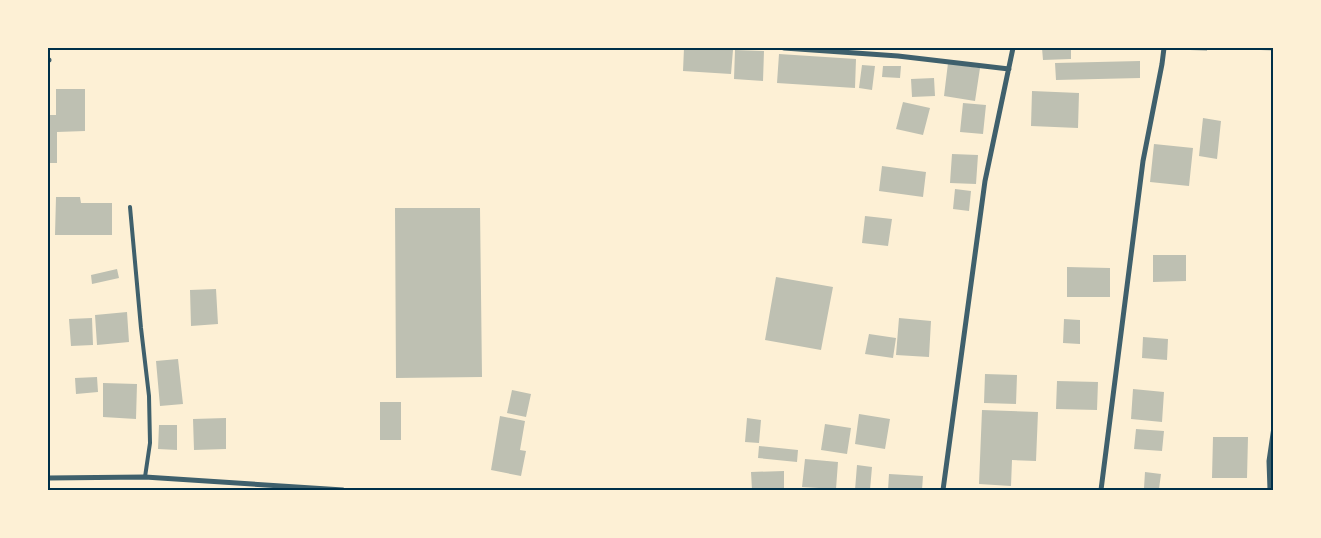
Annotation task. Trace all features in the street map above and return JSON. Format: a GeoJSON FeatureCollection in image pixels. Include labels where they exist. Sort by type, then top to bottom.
{"type":"FeatureCollection","features":[{"type":"Feature","properties":{"kind":"street"},"geometry":{"type":"LineString","coordinates":[[784,48],[898,56],[1009,69]]}},
{"type":"Feature","properties":{"kind":"street"},"geometry":{"type":"LineString","coordinates":[[943,490],[985,180],[1013,48]]}},
{"type":"Feature","properties":{"kind":"street"},"geometry":{"type":"LineString","coordinates":[[1101,490],[1143,161],[1164,48]]}},
{"type":"Feature","properties":{"kind":"street"},"geometry":{"type":"LineString","coordinates":[[1270,490],[1269,462],[1274,428]]}},
{"type":"Feature","properties":{"kind":"street"},"geometry":{"type":"LineString","coordinates":[[48,478],[145,477],[344,490]]}},
{"type":"Feature","properties":{"kind":"lane"},"geometry":{"type":"LineString","coordinates":[[130,207],[149,396],[150,443],[145,477]]}},
{"type":"Feature","properties":{"kind":"building"},"geometry":{"type":"Polygon","coordinates":[[[684,48],[733,50],[731,74],[683,71],[684,48]]]}},
{"type":"Feature","properties":{"kind":"building"},"geometry":{"type":"Polygon","coordinates":[[[1042,48],[1071,48],[1071,59],[1043,60],[1042,48]]]}},
{"type":"Feature","properties":{"kind":"building"},"geometry":{"type":"Polygon","coordinates":[[[1207,48],[1207,51],[1173,49],[1207,48]]]}},
{"type":"Feature","properties":{"kind":"building"},"geometry":{"type":"Polygon","coordinates":[[[1274,48],[1274,51],[1246,49],[1274,48]]]}},
{"type":"Feature","properties":{"kind":"building"},"geometry":{"type":"Polygon","coordinates":[[[735,50],[764,51],[763,81],[734,79],[735,50]]]}},
{"type":"Feature","properties":{"kind":"building"},"geometry":{"type":"Polygon","coordinates":[[[779,54],[856,59],[855,88],[777,83],[779,54]]]}},
{"type":"Feature","properties":{"kind":"building"},"geometry":{"type":"Polygon","coordinates":[[[1140,61],[1140,78],[1056,80],[1055,63],[1140,61]]]}},
{"type":"Feature","properties":{"kind":"building"},"geometry":{"type":"Polygon","coordinates":[[[948,63],[980,68],[975,101],[944,96],[948,63]]]}},
{"type":"Feature","properties":{"kind":"building"},"geometry":{"type":"Polygon","coordinates":[[[862,65],[875,66],[872,90],[859,88],[862,65]]]}},
{"type":"Feature","properties":{"kind":"building"},"geometry":{"type":"Polygon","coordinates":[[[883,66],[901,66],[900,78],[882,77],[883,66]]]}},
{"type":"Feature","properties":{"kind":"building"},"geometry":{"type":"Polygon","coordinates":[[[934,78],[935,96],[912,97],[911,79],[934,78]]]}},
{"type":"Feature","properties":{"kind":"building"},"geometry":{"type":"Polygon","coordinates":[[[56,89],[85,89],[85,131],[57,132],[57,163],[48,163],[48,115],[56,115],[56,89]]]}},
{"type":"Feature","properties":{"kind":"building"},"geometry":{"type":"Polygon","coordinates":[[[1032,91],[1079,93],[1078,128],[1031,126],[1032,91]]]}},
{"type":"Feature","properties":{"kind":"building"},"geometry":{"type":"Polygon","coordinates":[[[903,102],[930,108],[923,135],[896,129],[903,102]]]}},
{"type":"Feature","properties":{"kind":"building"},"geometry":{"type":"Polygon","coordinates":[[[963,103],[986,105],[983,134],[960,132],[963,103]]]}},
{"type":"Feature","properties":{"kind":"building"},"geometry":{"type":"Polygon","coordinates":[[[1203,118],[1221,121],[1217,159],[1199,156],[1203,118]]]}},
{"type":"Feature","properties":{"kind":"building"},"geometry":{"type":"Polygon","coordinates":[[[1154,144],[1193,148],[1189,186],[1150,182],[1154,144]]]}},
{"type":"Feature","properties":{"kind":"building"},"geometry":{"type":"Polygon","coordinates":[[[952,154],[978,155],[976,184],[950,183],[952,154]]]}},
{"type":"Feature","properties":{"kind":"building"},"geometry":{"type":"Polygon","coordinates":[[[882,166],[926,172],[923,197],[879,191],[882,166]]]}},
{"type":"Feature","properties":{"kind":"building"},"geometry":{"type":"Polygon","coordinates":[[[955,189],[971,191],[969,211],[953,209],[955,189]]]}},
{"type":"Feature","properties":{"kind":"building"},"geometry":{"type":"Polygon","coordinates":[[[56,197],[80,197],[81,203],[112,203],[112,235],[55,235],[56,197]]]}},
{"type":"Feature","properties":{"kind":"building"},"geometry":{"type":"Polygon","coordinates":[[[395,208],[480,208],[482,377],[396,378],[395,208]]]}},
{"type":"Feature","properties":{"kind":"building"},"geometry":{"type":"Polygon","coordinates":[[[865,216],[892,219],[888,246],[862,243],[865,216]]]}},
{"type":"Feature","properties":{"kind":"building"},"geometry":{"type":"Polygon","coordinates":[[[1153,255],[1186,255],[1186,281],[1153,282],[1153,255]]]}},
{"type":"Feature","properties":{"kind":"building"},"geometry":{"type":"Polygon","coordinates":[[[1067,267],[1110,268],[1110,297],[1067,297],[1067,267]]]}},
{"type":"Feature","properties":{"kind":"building"},"geometry":{"type":"Polygon","coordinates":[[[117,269],[119,278],[92,284],[91,275],[117,269]]]}},
{"type":"Feature","properties":{"kind":"building"},"geometry":{"type":"Polygon","coordinates":[[[776,277],[833,287],[821,350],[765,340],[776,277]]]}},
{"type":"Feature","properties":{"kind":"building"},"geometry":{"type":"Polygon","coordinates":[[[216,289],[218,324],[191,326],[190,290],[216,289]]]}},
{"type":"Feature","properties":{"kind":"building"},"geometry":{"type":"Polygon","coordinates":[[[127,312],[129,342],[97,345],[95,315],[127,312]]]}},
{"type":"Feature","properties":{"kind":"building"},"geometry":{"type":"Polygon","coordinates":[[[92,318],[93,345],[71,346],[69,319],[92,318]]]}},
{"type":"Feature","properties":{"kind":"building"},"geometry":{"type":"Polygon","coordinates":[[[899,318],[931,321],[929,357],[896,355],[899,318]]]}},
{"type":"Feature","properties":{"kind":"building"},"geometry":{"type":"Polygon","coordinates":[[[1064,319],[1080,320],[1080,344],[1063,343],[1064,319]]]}},
{"type":"Feature","properties":{"kind":"building"},"geometry":{"type":"Polygon","coordinates":[[[869,334],[896,338],[893,358],[865,354],[869,334]]]}},
{"type":"Feature","properties":{"kind":"building"},"geometry":{"type":"Polygon","coordinates":[[[1143,337],[1168,339],[1167,360],[1142,358],[1143,337]]]}},
{"type":"Feature","properties":{"kind":"building"},"geometry":{"type":"Polygon","coordinates":[[[178,359],[183,404],[160,406],[156,361],[178,359]]]}},
{"type":"Feature","properties":{"kind":"building"},"geometry":{"type":"Polygon","coordinates":[[[985,374],[1017,375],[1016,404],[984,403],[985,374]]]}},
{"type":"Feature","properties":{"kind":"building"},"geometry":{"type":"Polygon","coordinates":[[[97,377],[98,392],[76,394],[75,378],[97,377]]]}},
{"type":"Feature","properties":{"kind":"building"},"geometry":{"type":"Polygon","coordinates":[[[1057,381],[1098,382],[1097,410],[1056,409],[1057,381]]]}},
{"type":"Feature","properties":{"kind":"building"},"geometry":{"type":"Polygon","coordinates":[[[103,383],[137,384],[136,419],[103,417],[103,383]]]}},
{"type":"Feature","properties":{"kind":"building"},"geometry":{"type":"Polygon","coordinates":[[[1133,389],[1164,392],[1162,422],[1131,419],[1133,389]]]}},
{"type":"Feature","properties":{"kind":"building"},"geometry":{"type":"Polygon","coordinates":[[[512,390],[531,394],[526,417],[507,413],[512,390]]]}},
{"type":"Feature","properties":{"kind":"building"},"geometry":{"type":"Polygon","coordinates":[[[380,402],[401,402],[401,440],[380,440],[380,402]]]}},
{"type":"Feature","properties":{"kind":"building"},"geometry":{"type":"Polygon","coordinates":[[[982,410],[1038,412],[1036,461],[1012,460],[1011,486],[979,484],[982,410]]]}},
{"type":"Feature","properties":{"kind":"building"},"geometry":{"type":"Polygon","coordinates":[[[859,414],[890,419],[885,449],[855,444],[859,414]]]}},
{"type":"Feature","properties":{"kind":"building"},"geometry":{"type":"Polygon","coordinates":[[[500,416],[525,421],[520,450],[526,451],[521,476],[491,470],[500,416]]]}},
{"type":"Feature","properties":{"kind":"building"},"geometry":{"type":"Polygon","coordinates":[[[226,418],[226,449],[194,450],[193,419],[226,418]]]}},
{"type":"Feature","properties":{"kind":"building"},"geometry":{"type":"Polygon","coordinates":[[[747,418],[761,420],[759,443],[745,442],[747,418]]]}},
{"type":"Feature","properties":{"kind":"building"},"geometry":{"type":"Polygon","coordinates":[[[825,424],[851,428],[847,454],[821,450],[825,424]]]}},
{"type":"Feature","properties":{"kind":"building"},"geometry":{"type":"Polygon","coordinates":[[[159,425],[177,425],[177,450],[158,449],[159,425]]]}},
{"type":"Feature","properties":{"kind":"building"},"geometry":{"type":"Polygon","coordinates":[[[1136,429],[1164,431],[1162,451],[1134,449],[1136,429]]]}},
{"type":"Feature","properties":{"kind":"building"},"geometry":{"type":"Polygon","coordinates":[[[1213,437],[1248,437],[1247,478],[1212,478],[1213,437]]]}},
{"type":"Feature","properties":{"kind":"building"},"geometry":{"type":"Polygon","coordinates":[[[759,446],[798,450],[797,462],[758,458],[759,446]]]}},
{"type":"Feature","properties":{"kind":"building"},"geometry":{"type":"Polygon","coordinates":[[[805,459],[838,462],[836,489],[802,487],[805,459]]]}},
{"type":"Feature","properties":{"kind":"building"},"geometry":{"type":"Polygon","coordinates":[[[857,465],[872,467],[870,490],[855,490],[857,465]]]}},
{"type":"Feature","properties":{"kind":"building"},"geometry":{"type":"Polygon","coordinates":[[[784,471],[784,490],[752,490],[751,472],[784,471]]]}},
{"type":"Feature","properties":{"kind":"building"},"geometry":{"type":"Polygon","coordinates":[[[1145,472],[1161,474],[1159,489],[1144,488],[1145,472]]]}},
{"type":"Feature","properties":{"kind":"building"},"geometry":{"type":"Polygon","coordinates":[[[889,474],[923,476],[922,490],[888,490],[889,474]]]}}]}
